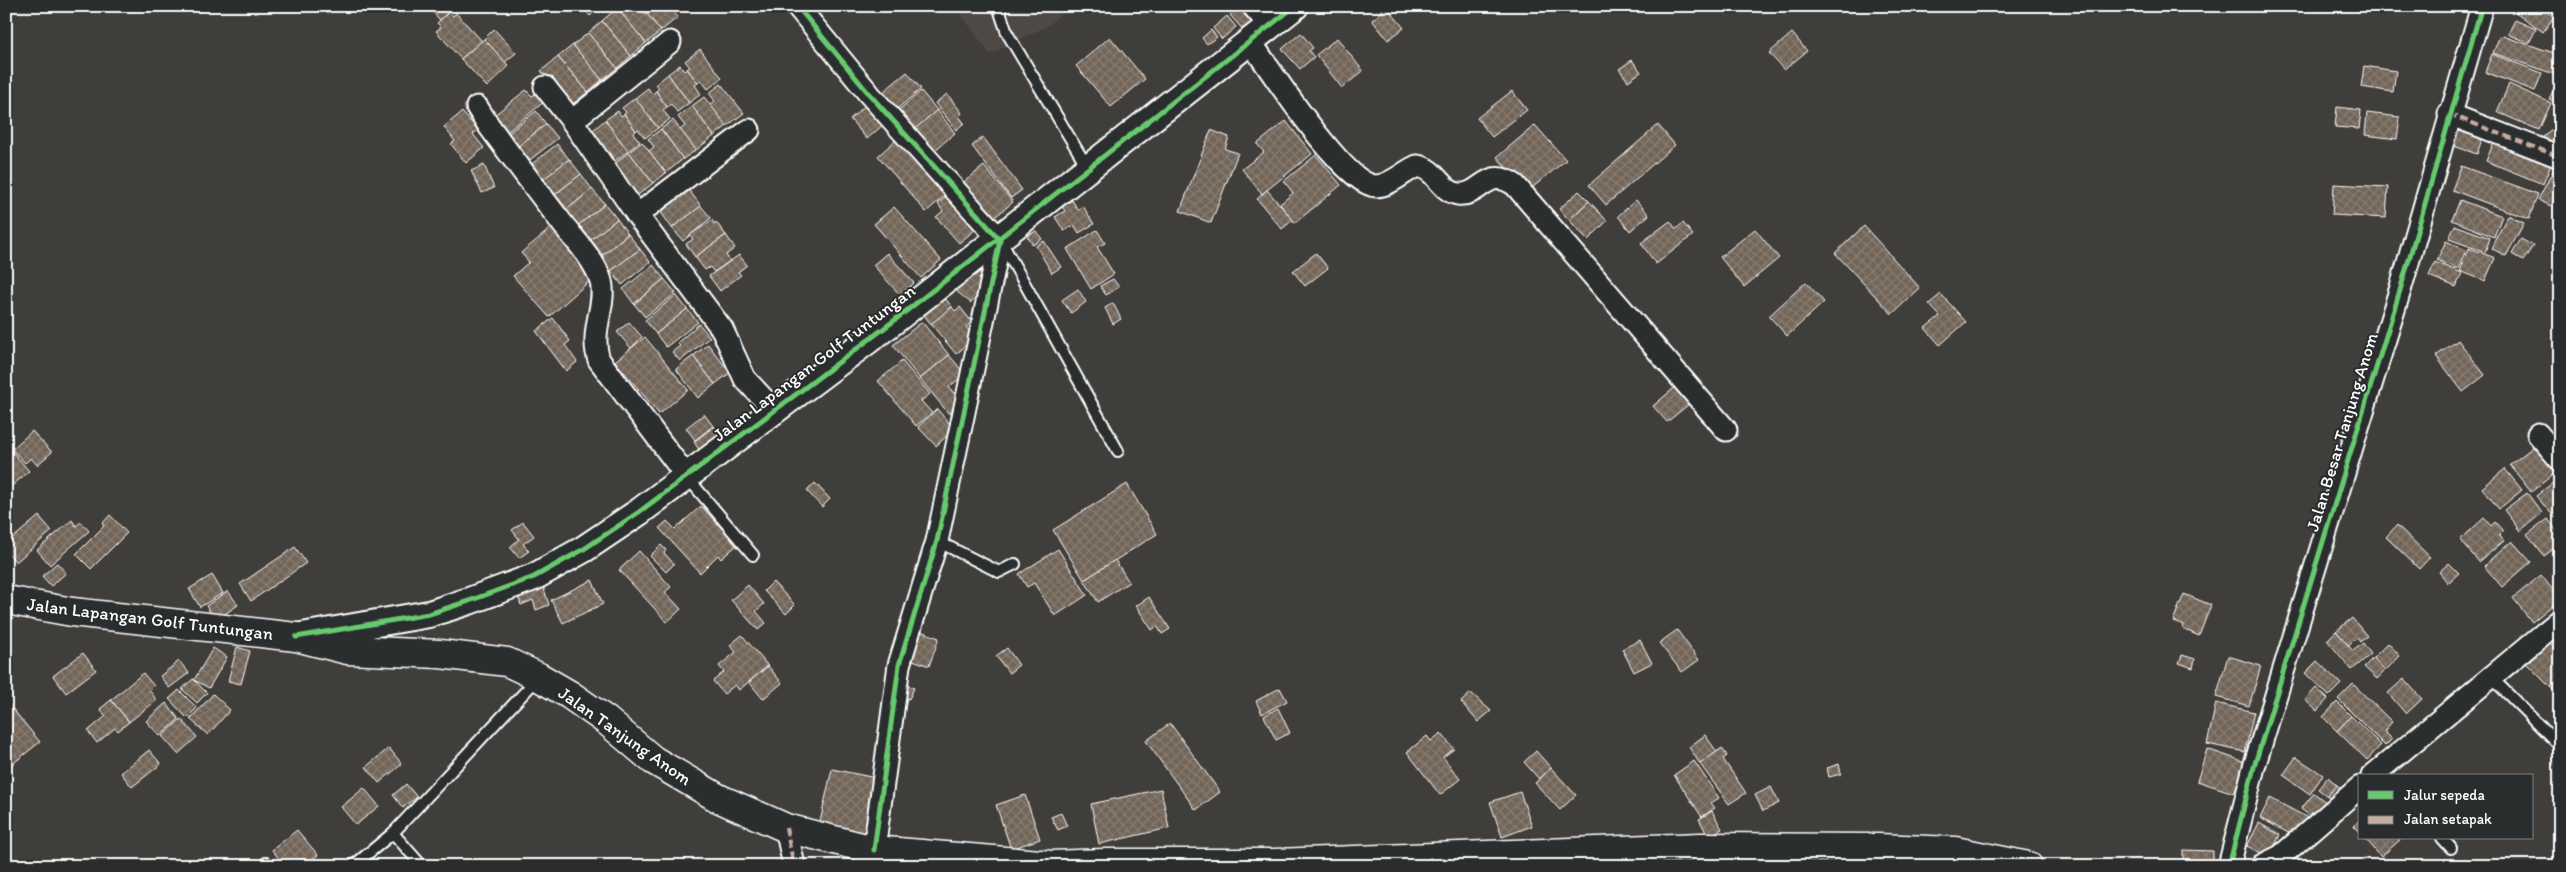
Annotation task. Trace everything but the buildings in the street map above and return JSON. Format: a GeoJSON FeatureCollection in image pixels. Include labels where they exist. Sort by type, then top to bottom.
{"type":"FeatureCollection","features":[{"type":"Feature","properties":{"kind":"main road","name":"Jalan Lapangan Golf Tuntungan"},"geometry":{"type":"LineString","coordinates":[[6,600],[101,616],[296,637]]}},
{"type":"Feature","properties":{"kind":"main road","name":"Jalan Tanjung Anom"},"geometry":{"type":"LineString","coordinates":[[296,637],[347,650],[440,654],[490,658],[507,662],[539,676],[607,721],[638,748],[677,776],[718,798],[786,828],[874,850],[1052,865],[1104,862],[1277,864],[1431,862],[1702,856],[1876,848],[1955,851],[2028,866]]}},
{"type":"Feature","properties":{"kind":"street"},"geometry":{"type":"LineString","coordinates":[[797,6],[870,95],[1000,240],[937,542],[899,665],[874,850]]}},
{"type":"Feature","properties":{"kind":"street"},"geometry":{"type":"LineString","coordinates":[[1253,6],[1270,26]]}},
{"type":"Feature","properties":{"kind":"street","name":"Jalan Lapangan Golf Tuntungan"},"geometry":{"type":"LineString","coordinates":[[296,637],[429,614],[534,577],[584,549],[687,477],[1000,240],[1295,6]]}},
{"type":"Feature","properties":{"kind":"street","name":"Jalan Besar Tanjung Anom"},"geometry":{"type":"LineString","coordinates":[[2229,866],[2254,767],[2401,287],[2449,114],[2482,6]]}},
{"type":"Feature","properties":{"kind":"street"},"geometry":{"type":"LineString","coordinates":[[1250,41],[1337,160],[1367,183],[1374,186],[1383,185],[1417,166],[1430,170],[1449,190],[1458,194],[1468,192],[1494,178],[1505,178],[1515,185],[1726,430]]}},
{"type":"Feature","properties":{"kind":"street"},"geometry":{"type":"LineString","coordinates":[[572,121],[670,42]]}},
{"type":"Feature","properties":{"kind":"street"},"geometry":{"type":"LineString","coordinates":[[546,87],[637,215],[722,329],[746,379],[774,410]]}},
{"type":"Feature","properties":{"kind":"street"},"geometry":{"type":"LineString","coordinates":[[477,106],[489,126],[586,254],[600,279],[602,288],[595,336],[599,360],[687,477]]}},
{"type":"Feature","properties":{"kind":"street"},"geometry":{"type":"LineString","coordinates":[[2449,114],[2560,157]]}},
{"type":"Feature","properties":{"kind":"street"},"geometry":{"type":"LineString","coordinates":[[637,215],[749,130]]}},
{"type":"Feature","properties":{"kind":"street"},"geometry":{"type":"LineString","coordinates":[[2538,434],[2560,460]]}},
{"type":"Feature","properties":{"kind":"street"},"geometry":{"type":"LineString","coordinates":[[2377,774],[2560,620]]}},
{"type":"Feature","properties":{"kind":"street"},"geometry":{"type":"LineString","coordinates":[[2261,866],[2280,856],[2358,789]]}},
{"type":"Feature","properties":{"kind":"street"},"geometry":{"type":"LineString","coordinates":[[786,828],[794,866]]}},
{"type":"Feature","properties":{"kind":"lane"},"geometry":{"type":"LineString","coordinates":[[998,6],[1007,32],[1089,169]]}},
{"type":"Feature","properties":{"kind":"lane"},"geometry":{"type":"LineString","coordinates":[[1000,240],[1118,451]]}},
{"type":"Feature","properties":{"kind":"lane"},"geometry":{"type":"LineString","coordinates":[[687,477],[753,555]]}},
{"type":"Feature","properties":{"kind":"lane"},"geometry":{"type":"LineString","coordinates":[[937,542],[999,572],[1015,564]]}},
{"type":"Feature","properties":{"kind":"lane"},"geometry":{"type":"LineString","coordinates":[[353,866],[393,833],[539,676]]}},
{"type":"Feature","properties":{"kind":"lane"},"geometry":{"type":"LineString","coordinates":[[2492,678],[2560,746]]}},
{"type":"Feature","properties":{"kind":"lane"},"geometry":{"type":"LineString","coordinates":[[393,833],[422,866]]}},
{"type":"Feature","properties":{"kind":"lane"},"geometry":{"type":"LineString","coordinates":[[2444,840],[2451,848]]}},
{"type":"Feature","properties":{"kind":"lane"},"geometry":{"type":"LineString","coordinates":[[262,866],[266,862],[269,866]]}},
{"type":"Feature","properties":{"kind":"shaded area"},"geometry":{"type":"Polygon","coordinates":[[[955,6],[1071,6],[1047,26],[990,54],[955,6]]]}},
{"type":"Feature","properties":{"kind":"marked path"},"geometry":{"type":"LineString","coordinates":[[2449,114],[2560,157]]}},
{"type":"Feature","properties":{"kind":"marked path"},"geometry":{"type":"LineString","coordinates":[[786,828],[794,866]]}},
{"type":"Feature","properties":{"kind":"marked path"},"geometry":{"type":"LineString","coordinates":[[1429,858],[1433,866]]}},
{"type":"Feature","properties":{"kind":"cycle path"},"geometry":{"type":"LineString","coordinates":[[797,6],[870,95],[1000,240],[937,541],[899,665],[874,850]]}},
{"type":"Feature","properties":{"kind":"cycle path"},"geometry":{"type":"LineString","coordinates":[[296,637],[429,614],[534,577],[584,549],[639,512],[891,323],[1295,6]]}},
{"type":"Feature","properties":{"kind":"cycle path"},"geometry":{"type":"LineString","coordinates":[[2229,866],[2254,767],[2401,287],[2482,6]]}}]}
